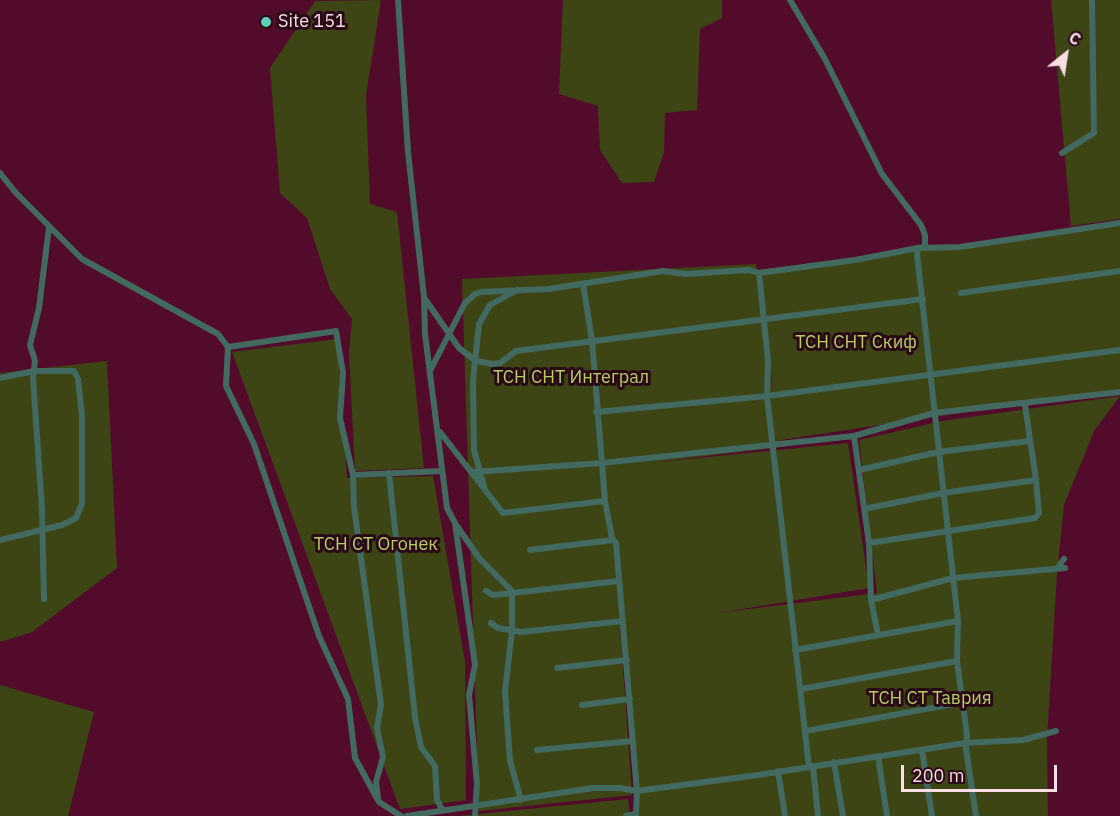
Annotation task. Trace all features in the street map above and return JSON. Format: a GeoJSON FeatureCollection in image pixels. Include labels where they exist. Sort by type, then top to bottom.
{"type":"FeatureCollection","features":[{"type":"Feature","properties":{"kind":"street"},"geometry":{"type":"LineString","coordinates":[[398,0],[408,152],[424,297],[425,334],[439,430],[447,508],[479,558],[512,591],[512,630],[505,692],[510,761],[521,800]]}},
{"type":"Feature","properties":{"kind":"street"},"geometry":{"type":"LineString","coordinates":[[431,369],[447,334],[465,303],[475,294],[496,289],[549,289],[663,271],[686,274],[749,270],[759,273],[855,260],[925,247],[925,235],[921,225],[882,174],[825,59],[790,0]]}},
{"type":"Feature","properties":{"kind":"street"},"geometry":{"type":"LineString","coordinates":[[1062,153],[1094,134],[1092,0]]}},
{"type":"Feature","properties":{"kind":"street"},"geometry":{"type":"LineString","coordinates":[[0,173],[15,193],[82,259],[218,334],[228,347],[226,386],[254,444],[319,636],[348,699],[355,758],[379,802],[402,816]]}},
{"type":"Feature","properties":{"kind":"street"},"geometry":{"type":"LineString","coordinates":[[918,248],[960,247],[1120,223]]}},
{"type":"Feature","properties":{"kind":"street"},"geometry":{"type":"LineString","coordinates":[[44,599],[35,361],[30,345],[39,308],[49,226]]}},
{"type":"Feature","properties":{"kind":"street"},"geometry":{"type":"LineString","coordinates":[[918,248],[929,376],[958,621],[957,661],[964,702],[967,735],[965,743],[976,816]]}},
{"type":"Feature","properties":{"kind":"street"},"geometry":{"type":"LineString","coordinates":[[961,293],[1120,271]]}},
{"type":"Feature","properties":{"kind":"street"},"geometry":{"type":"LineString","coordinates":[[759,273],[768,360],[767,396],[795,650],[818,816]]}},
{"type":"Feature","properties":{"kind":"street"},"geometry":{"type":"LineString","coordinates":[[583,284],[592,340],[596,412],[605,501],[613,540],[616,543],[627,660],[637,791],[636,815],[626,816]]}},
{"type":"Feature","properties":{"kind":"street"},"geometry":{"type":"LineString","coordinates":[[477,473],[474,450],[479,324],[483,314],[500,298],[520,289]]}},
{"type":"Feature","properties":{"kind":"street"},"geometry":{"type":"LineString","coordinates":[[424,297],[447,334],[459,348],[476,361],[500,363],[516,351],[923,299]]}},
{"type":"Feature","properties":{"kind":"street"},"geometry":{"type":"LineString","coordinates":[[228,347],[336,331],[343,373],[340,417],[353,475],[354,507],[381,705],[377,728],[383,758],[376,782],[379,802]]}},
{"type":"Feature","properties":{"kind":"street"},"geometry":{"type":"LineString","coordinates":[[596,412],[767,396],[1120,350]]}},
{"type":"Feature","properties":{"kind":"street"},"geometry":{"type":"LineString","coordinates":[[0,378],[34,371],[74,371],[78,380],[81,416],[82,509],[76,518],[41,531],[0,540]]}},
{"type":"Feature","properties":{"kind":"street"},"geometry":{"type":"LineString","coordinates":[[477,473],[602,463],[854,436],[934,413],[1025,405],[1120,392]]}},
{"type":"Feature","properties":{"kind":"street"},"geometry":{"type":"LineString","coordinates":[[869,543],[1035,518],[1039,513],[1025,405]]}},
{"type":"Feature","properties":{"kind":"street"},"geometry":{"type":"LineString","coordinates":[[439,430],[477,473],[499,510],[506,514],[605,501]]}},
{"type":"Feature","properties":{"kind":"street"},"geometry":{"type":"LineString","coordinates":[[854,436],[869,543],[872,600],[878,635]]}},
{"type":"Feature","properties":{"kind":"street"},"geometry":{"type":"LineString","coordinates":[[859,470],[939,452],[1030,441]]}},
{"type":"Feature","properties":{"kind":"street"},"geometry":{"type":"LineString","coordinates":[[353,475],[442,471]]}},
{"type":"Feature","properties":{"kind":"street"},"geometry":{"type":"LineString","coordinates":[[389,473],[416,717],[421,747],[435,766],[437,800],[442,809]]}},
{"type":"Feature","properties":{"kind":"street"},"geometry":{"type":"LineString","coordinates":[[864,510],[943,493],[1036,480]]}},
{"type":"Feature","properties":{"kind":"street"},"geometry":{"type":"LineString","coordinates":[[455,523],[475,665],[469,695],[477,784],[475,816]]}},
{"type":"Feature","properties":{"kind":"street"},"geometry":{"type":"LineString","coordinates":[[530,550],[613,540]]}},
{"type":"Feature","properties":{"kind":"street"},"geometry":{"type":"LineString","coordinates":[[872,600],[953,578],[1061,568],[1064,559]]}},
{"type":"Feature","properties":{"kind":"street"},"geometry":{"type":"LineString","coordinates":[[486,591],[493,595],[512,591],[620,581]]}},
{"type":"Feature","properties":{"kind":"street"},"geometry":{"type":"LineString","coordinates":[[490,623],[498,628],[521,632],[623,621]]}},
{"type":"Feature","properties":{"kind":"street"},"geometry":{"type":"LineString","coordinates":[[795,650],[958,621]]}},
{"type":"Feature","properties":{"kind":"street"},"geometry":{"type":"LineString","coordinates":[[557,668],[627,660]]}},
{"type":"Feature","properties":{"kind":"street"},"geometry":{"type":"LineString","coordinates":[[801,690],[957,661]]}},
{"type":"Feature","properties":{"kind":"street"},"geometry":{"type":"LineString","coordinates":[[582,705],[630,699]]}},
{"type":"Feature","properties":{"kind":"street"},"geometry":{"type":"LineString","coordinates":[[806,731],[964,702]]}},
{"type":"Feature","properties":{"kind":"street"},"geometry":{"type":"LineString","coordinates":[[407,816],[593,788],[637,791],[965,743],[1018,741],[1056,731]]}},
{"type":"Feature","properties":{"kind":"street"},"geometry":{"type":"LineString","coordinates":[[537,750],[633,741]]}},
{"type":"Feature","properties":{"kind":"street"},"geometry":{"type":"LineString","coordinates":[[922,750],[932,816]]}},
{"type":"Feature","properties":{"kind":"street"},"geometry":{"type":"LineString","coordinates":[[878,756],[887,816]]}},
{"type":"Feature","properties":{"kind":"street"},"geometry":{"type":"LineString","coordinates":[[834,762],[843,816]]}},
{"type":"Feature","properties":{"kind":"street"},"geometry":{"type":"LineString","coordinates":[[778,771],[785,816]]}},
{"type":"Feature","properties":{"kind":"green space"},"geometry":{"type":"Polygon","coordinates":[[[381,0],[366,95],[370,204],[397,212],[424,468],[355,471],[349,352],[352,319],[330,289],[307,218],[280,193],[270,68],[315,1],[381,0]]]}},
{"type":"Feature","properties":{"kind":"green space"},"geometry":{"type":"Polygon","coordinates":[[[563,0],[722,0],[722,18],[700,29],[697,110],[665,113],[664,152],[654,182],[622,183],[600,150],[598,106],[559,94],[563,0]]]}},
{"type":"Feature","properties":{"kind":"green space"},"geometry":{"type":"Polygon","coordinates":[[[1051,0],[1120,0],[1120,219],[1071,226],[1051,0]]]}},
{"type":"Feature","properties":{"kind":"green space"},"geometry":{"type":"Polygon","coordinates":[[[1120,225],[1120,389],[780,440],[780,447],[649,463],[848,443],[869,588],[718,613],[877,593],[859,440],[942,421],[1120,396],[1094,431],[1064,505],[1057,573],[1047,738],[1048,816],[636,816],[616,571],[632,795],[479,811],[462,279],[756,264],[774,399],[759,270],[1120,225]]]}},
{"type":"Feature","properties":{"kind":"green space","name":"ТСН СТ Огонек"},"geometry":{"type":"Polygon","coordinates":[[[337,339],[347,478],[433,476],[465,662],[466,800],[400,809],[232,352],[337,339]]]}},
{"type":"Feature","properties":{"kind":"green space"},"geometry":{"type":"Polygon","coordinates":[[[107,361],[117,568],[32,632],[0,642],[0,373],[107,361]]]}},
{"type":"Feature","properties":{"kind":"green space"},"geometry":{"type":"Polygon","coordinates":[[[0,685],[94,712],[68,816],[0,816],[0,685]]]}},
{"type":"Feature","properties":{"kind":"green space"},"geometry":{"type":"Polygon","coordinates":[[[628,799],[630,816],[458,816],[628,799]]]}},
{"type":"Feature","properties":{"kind":"place","name":"Site 151"},"geometry":{"type":"Point","coordinates":[266,22]}},
{"type":"Feature","properties":{"kind":"park label","name":"ТСН СНТ Скиф"},"geometry":{"type":"Point","coordinates":[856,343]}},
{"type":"Feature","properties":{"kind":"park label","name":"ТСН СНТ Интеграл"},"geometry":{"type":"Point","coordinates":[571,378]}},
{"type":"Feature","properties":{"kind":"park label","name":"ТСН СТ Таврия"},"geometry":{"type":"Point","coordinates":[930,699]}}]}
